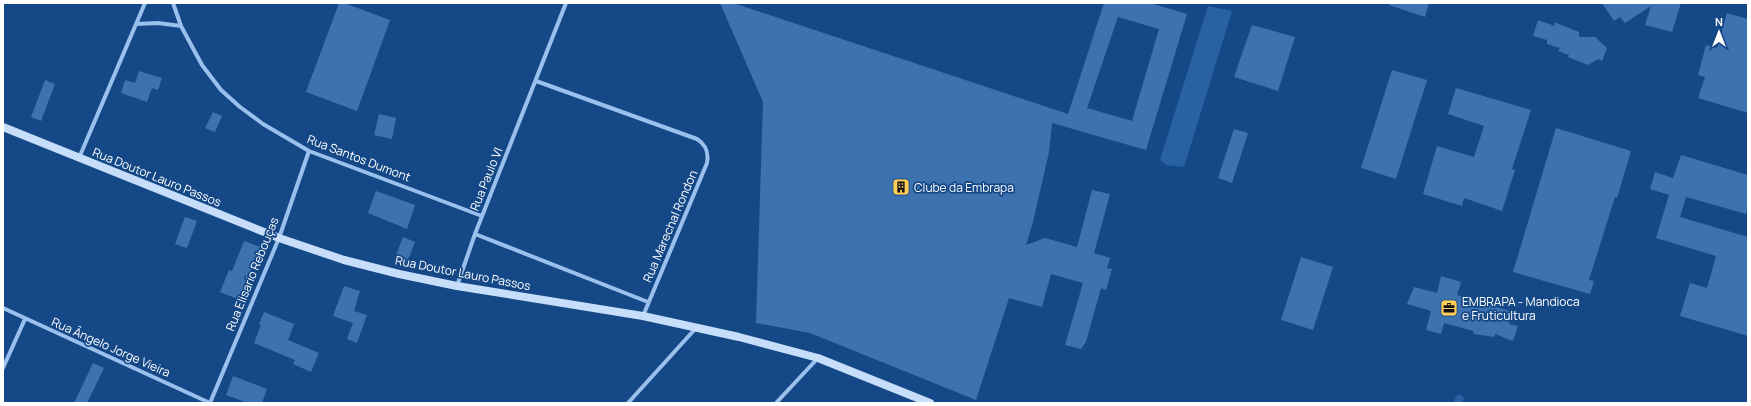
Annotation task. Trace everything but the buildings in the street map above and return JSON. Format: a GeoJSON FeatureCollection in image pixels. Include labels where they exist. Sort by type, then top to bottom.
{"type":"FeatureCollection","features":[{"type":"Feature","properties":{"kind":"main road","name":"Rua Doutor Lauro Passos"},"geometry":{"type":"LineString","coordinates":[[3,127],[278,238],[344,260],[399,274],[457,286],[643,316],[739,336],[818,358],[930,403]]}},
{"type":"Feature","properties":{"kind":"street"},"geometry":{"type":"LineString","coordinates":[[79,158],[145,3]]}},
{"type":"Feature","properties":{"kind":"street","name":"Rua Santos Dumont"},"geometry":{"type":"LineString","coordinates":[[173,3],[181,26],[202,65],[221,90],[235,103],[263,124],[309,151],[482,216]]}},
{"type":"Feature","properties":{"kind":"street","name":"Rua Paulo VI"},"geometry":{"type":"LineString","coordinates":[[457,286],[475,234],[566,3]]}},
{"type":"Feature","properties":{"kind":"street"},"geometry":{"type":"LineString","coordinates":[[136,24],[158,23],[181,26]]}},
{"type":"Feature","properties":{"kind":"street","name":"Rua Marechal Rondon"},"geometry":{"type":"LineString","coordinates":[[536,81],[697,139],[704,143],[707,151],[707,163],[643,316]]}},
{"type":"Feature","properties":{"kind":"street","name":"Rua Elisario Rebouças"},"geometry":{"type":"LineString","coordinates":[[210,403],[278,238],[309,151]]}},
{"type":"Feature","properties":{"kind":"street"},"geometry":{"type":"LineString","coordinates":[[475,234],[648,302]]}},
{"type":"Feature","properties":{"kind":"street","name":"Rua Ângelo Jorge Vieira"},"geometry":{"type":"LineString","coordinates":[[3,308],[210,403]]}},
{"type":"Feature","properties":{"kind":"street"},"geometry":{"type":"LineString","coordinates":[[3,368],[25,319]]}},
{"type":"Feature","properties":{"kind":"street"},"geometry":{"type":"LineString","coordinates":[[628,403],[696,328]]}},
{"type":"Feature","properties":{"kind":"street"},"geometry":{"type":"LineString","coordinates":[[776,403],[818,358]]}},
{"type":"Feature","properties":{"kind":"shaded area"},"geometry":{"type":"Polygon","coordinates":[[[1208,6],[1232,11],[1184,167],[1166,165],[1160,160],[1208,6]]]}},
{"type":"Feature","properties":{"kind":"shaded area"},"geometry":{"type":"Polygon","coordinates":[[[1457,395],[1461,395],[1464,398],[1462,403],[1453,403],[1457,395]]]}},
{"type":"Feature","properties":{"kind":"place","name":"Clube da Embrapa"},"geometry":{"type":"Point","coordinates":[901,187]}},
{"type":"Feature","properties":{"kind":"place","name":"EMBRAPA - Mandioca e Fruticultura"},"geometry":{"type":"Point","coordinates":[1449,308]}}]}
